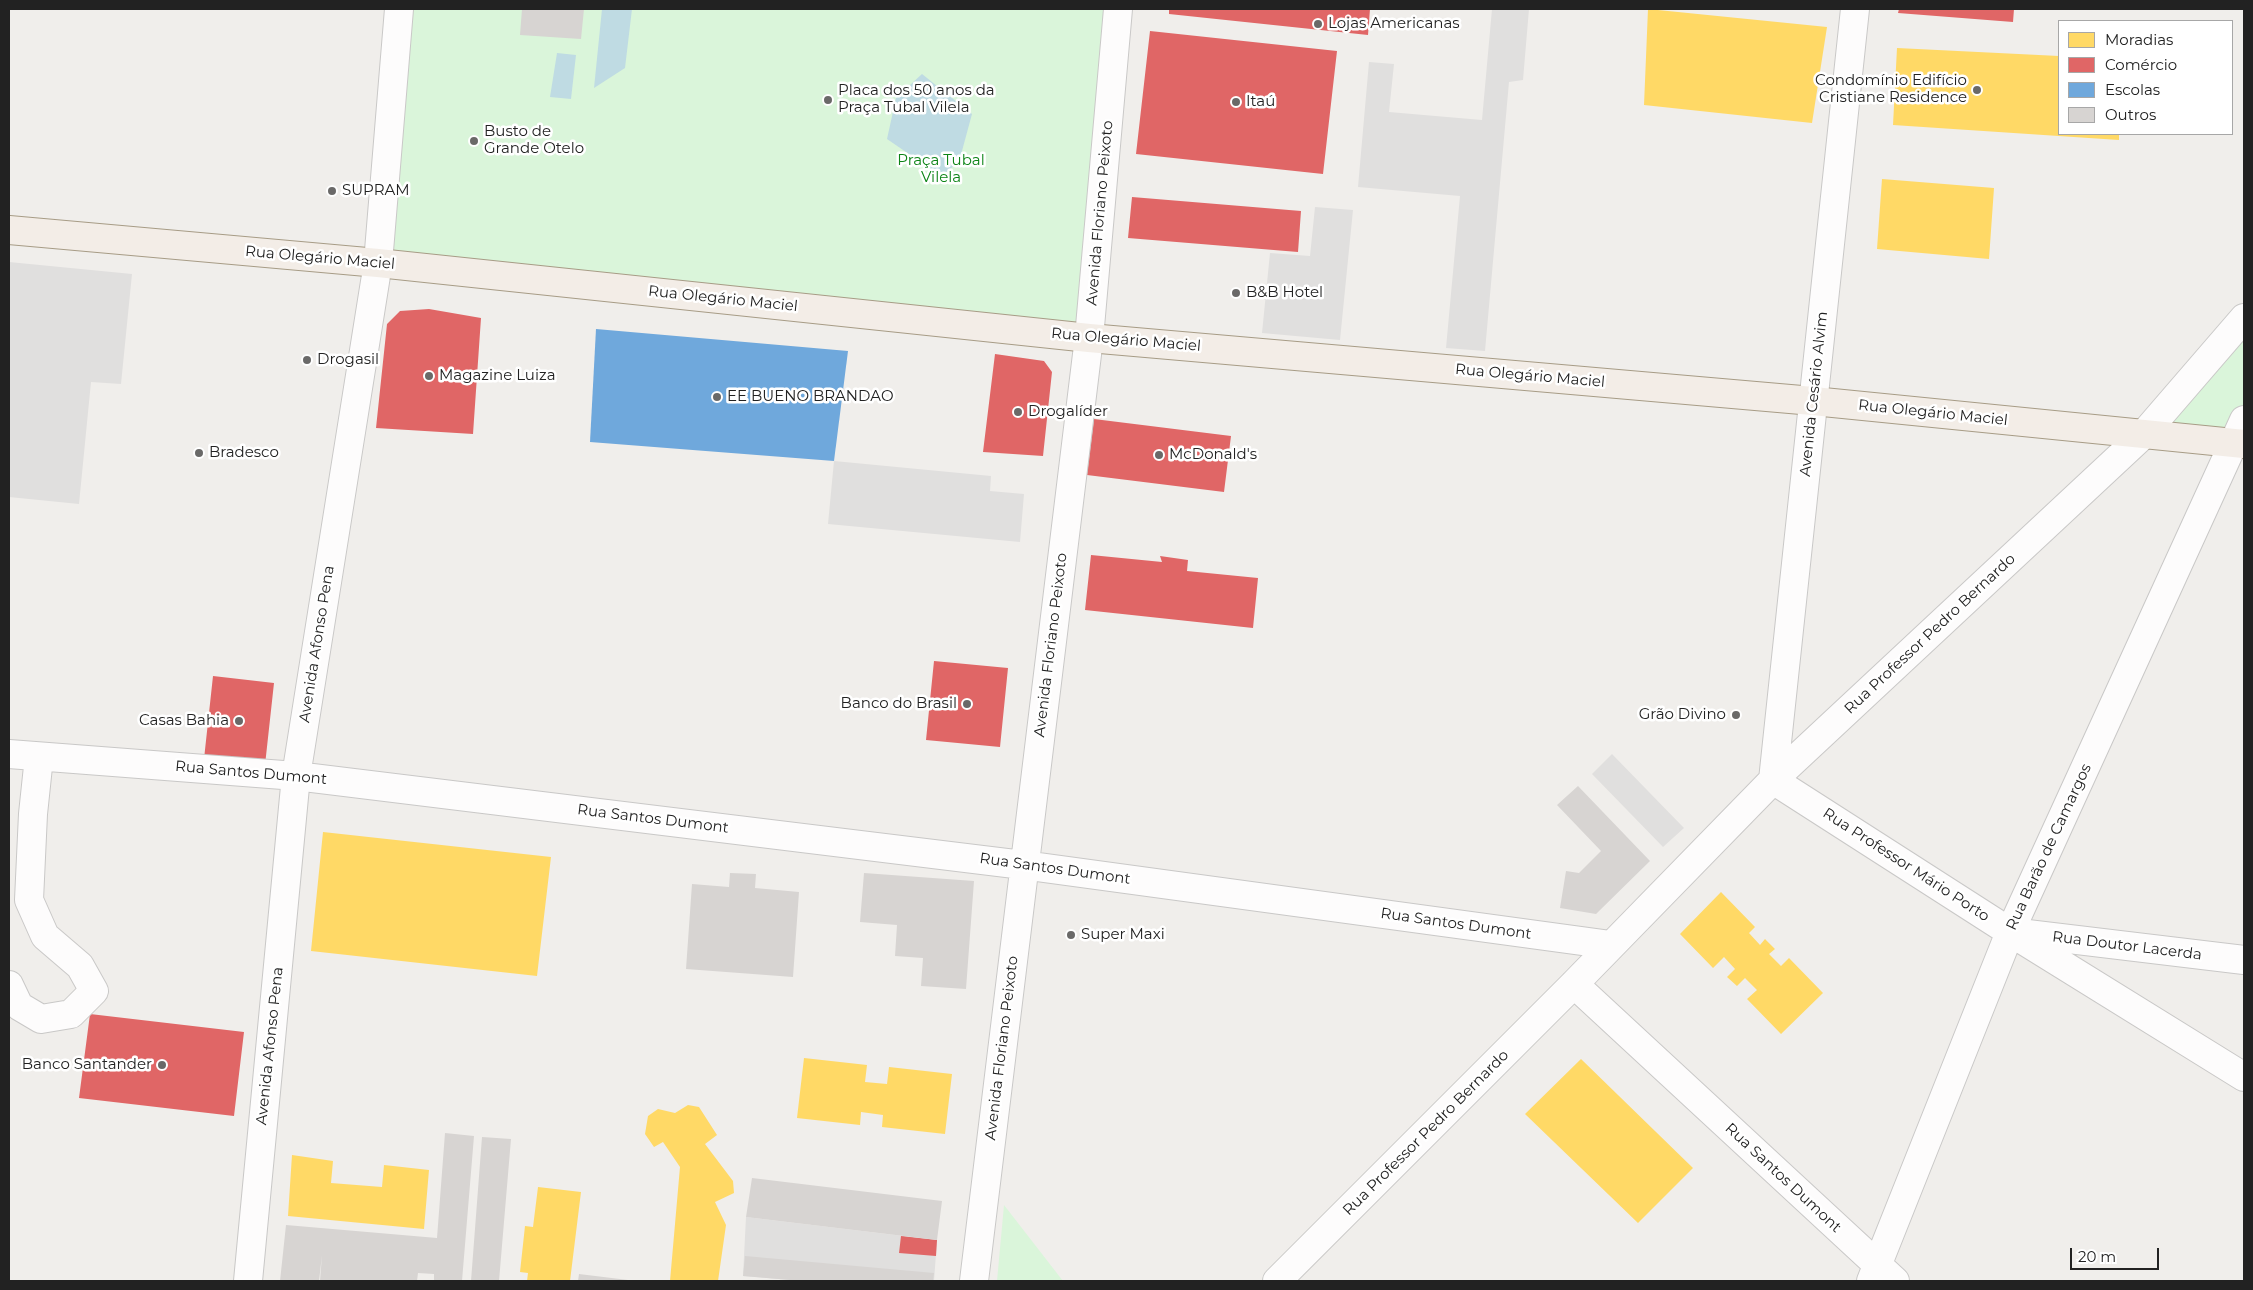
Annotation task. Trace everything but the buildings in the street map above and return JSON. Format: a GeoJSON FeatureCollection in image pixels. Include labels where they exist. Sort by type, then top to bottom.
{"type":"FeatureCollection","features":[{"type":"Feature","properties":{"kind":"main road","name":"Rua Olegário Maciel"},"geometry":{"type":"LineString","coordinates":[[9,230],[378,263],[1089,338],[1813,401],[2143,435],[2241,436]]}},
{"type":"Feature","properties":{"kind":"street","name":"Avenida Afonso Pena"},"geometry":{"type":"LineString","coordinates":[[248,1281],[296,776],[378,263],[399,9]]}},
{"type":"Feature","properties":{"kind":"street","name":"Avenida Floriano Peixoto"},"geometry":{"type":"LineString","coordinates":[[974,1281],[1089,338],[1118,9]]}},
{"type":"Feature","properties":{"kind":"street","name":"Avenida Cesário Alvim"},"geometry":{"type":"LineString","coordinates":[[1773,780],[1854,9]]}},
{"type":"Feature","properties":{"kind":"street","name":"Rua Professor Pedro Bernardo"},"geometry":{"type":"LineString","coordinates":[[1611,945],[1773,780],[2143,435],[2244,318]]}},
{"type":"Feature","properties":{"kind":"street","name":"Rua Barão de Camargos"},"geometry":{"type":"LineString","coordinates":[[1881,1276],[2010,932],[2241,436]]}},
{"type":"Feature","properties":{"kind":"street","name":"Rua Santos Dumont"},"geometry":{"type":"LineString","coordinates":[[9,755],[296,776],[1024,865],[1611,945]]}},
{"type":"Feature","properties":{"kind":"street"},"geometry":{"type":"LineString","coordinates":[[9,985],[19,1006],[42,1019],[71,1014],[94,991],[80,966],[45,936],[29,900],[33,814],[39,757]]}},
{"type":"Feature","properties":{"kind":"street","name":"Rua Professor Mário Porto"},"geometry":{"type":"LineString","coordinates":[[1773,780],[2010,932],[2244,1076]]}},
{"type":"Feature","properties":{"kind":"street","name":"Rua Doutor Lacerda"},"geometry":{"type":"LineString","coordinates":[[2010,932],[2244,960]]}},
{"type":"Feature","properties":{"kind":"street"},"geometry":{"type":"LineString","coordinates":[[1574,984],[1611,945]]}},
{"type":"Feature","properties":{"kind":"street","name":"Rua Santos Dumont"},"geometry":{"type":"LineString","coordinates":[[1574,984],[1881,1276]]}},
{"type":"Feature","properties":{"kind":"street","name":"Rua Professor Pedro Bernardo"},"geometry":{"type":"LineString","coordinates":[[1277,1281],[1574,984]]}},
{"type":"Feature","properties":{"kind":"green space","name":"Praça Tubal Vilela"},"geometry":{"type":"Polygon","coordinates":[[[399,9],[1118,9],[1087,349],[378,263],[399,9]]]}},
{"type":"Feature","properties":{"kind":"green space"},"geometry":{"type":"Polygon","coordinates":[[[2244,318],[2244,420],[2233,443],[2143,435],[2244,318]]]}},
{"type":"Feature","properties":{"kind":"green space"},"geometry":{"type":"Polygon","coordinates":[[[1004,1205],[1063,1281],[997,1281],[1004,1205]]]}},
{"type":"Feature","properties":{"kind":"shaded area"},"geometry":{"type":"Polygon","coordinates":[[[1492,9],[1529,9],[1523,80],[1509,82],[1485,351],[1446,348],[1460,196],[1358,187],[1369,62],[1394,64],[1389,112],[1482,120],[1492,9]]]}},
{"type":"Feature","properties":{"kind":"shaded area"},"geometry":{"type":"Polygon","coordinates":[[[1315,207],[1353,210],[1340,340],[1262,333],[1270,253],[1310,256],[1315,207]]]}},
{"type":"Feature","properties":{"kind":"shaded area"},"geometry":{"type":"Polygon","coordinates":[[[9,262],[132,274],[121,384],[91,382],[79,504],[9,497],[9,262]]]}},
{"type":"Feature","properties":{"kind":"shaded area"},"geometry":{"type":"Polygon","coordinates":[[[834,461],[991,476],[990,491],[1024,494],[1020,542],[828,524],[834,461]]]}},
{"type":"Feature","properties":{"kind":"shaded area"},"geometry":{"type":"Polygon","coordinates":[[[1612,754],[1684,828],[1663,847],[1592,774],[1612,754]]]}},
{"type":"Feature","properties":{"kind":"shaded area"},"geometry":{"type":"Polygon","coordinates":[[[746,1217],[937,1240],[934,1281],[802,1281],[743,1276],[746,1217]]]}},
{"type":"Feature","properties":{"kind":"water"},"geometry":{"type":"Polygon","coordinates":[[[602,9],[632,9],[625,68],[594,88],[602,9]]]}},
{"type":"Feature","properties":{"kind":"water"},"geometry":{"type":"Polygon","coordinates":[[[557,53],[576,55],[571,99],[550,97],[557,53]]]}},
{"type":"Feature","properties":{"kind":"water"},"geometry":{"type":"Polygon","coordinates":[[[922,74],[972,114],[959,162],[941,176],[887,139],[896,98],[922,74]]]}},
{"type":"Feature","properties":{"kind":"place","name":"Lojas Americanas"},"geometry":{"type":"Point","coordinates":[1318,24]}},
{"type":"Feature","properties":{"kind":"place","name":"Condomínio Edifício Cristiane Residence"},"geometry":{"type":"Point","coordinates":[1977,90]}},
{"type":"Feature","properties":{"kind":"place","name":"Placa dos 50 anos da Praça Tubal Vilela"},"geometry":{"type":"Point","coordinates":[828,100]}},
{"type":"Feature","properties":{"kind":"place","name":"Itaú"},"geometry":{"type":"Point","coordinates":[1236,102]}},
{"type":"Feature","properties":{"kind":"place","name":"Busto de Grande Otelo"},"geometry":{"type":"Point","coordinates":[474,141]}},
{"type":"Feature","properties":{"kind":"place","name":"SUPRAM"},"geometry":{"type":"Point","coordinates":[332,191]}},
{"type":"Feature","properties":{"kind":"place","name":"B&B Hotel"},"geometry":{"type":"Point","coordinates":[1236,293]}},
{"type":"Feature","properties":{"kind":"place","name":"Drogasil"},"geometry":{"type":"Point","coordinates":[307,360]}},
{"type":"Feature","properties":{"kind":"place","name":"Magazine Luiza"},"geometry":{"type":"Point","coordinates":[429,376]}},
{"type":"Feature","properties":{"kind":"place","name":"EE BUENO BRANDAO"},"geometry":{"type":"Point","coordinates":[717,397]}},
{"type":"Feature","properties":{"kind":"place","name":"Drogalíder"},"geometry":{"type":"Point","coordinates":[1018,412]}},
{"type":"Feature","properties":{"kind":"place","name":"Bradesco"},"geometry":{"type":"Point","coordinates":[199,453]}},
{"type":"Feature","properties":{"kind":"place","name":"McDonald's"},"geometry":{"type":"Point","coordinates":[1159,455]}},
{"type":"Feature","properties":{"kind":"place","name":"Banco do Brasil"},"geometry":{"type":"Point","coordinates":[967,704]}},
{"type":"Feature","properties":{"kind":"place","name":"Grão Divino"},"geometry":{"type":"Point","coordinates":[1736,715]}},
{"type":"Feature","properties":{"kind":"place","name":"Casas Bahia"},"geometry":{"type":"Point","coordinates":[239,721]}},
{"type":"Feature","properties":{"kind":"place","name":"Super Maxi"},"geometry":{"type":"Point","coordinates":[1071,935]}},
{"type":"Feature","properties":{"kind":"place","name":"Banco Santander"},"geometry":{"type":"Point","coordinates":[162,1065]}}]}
